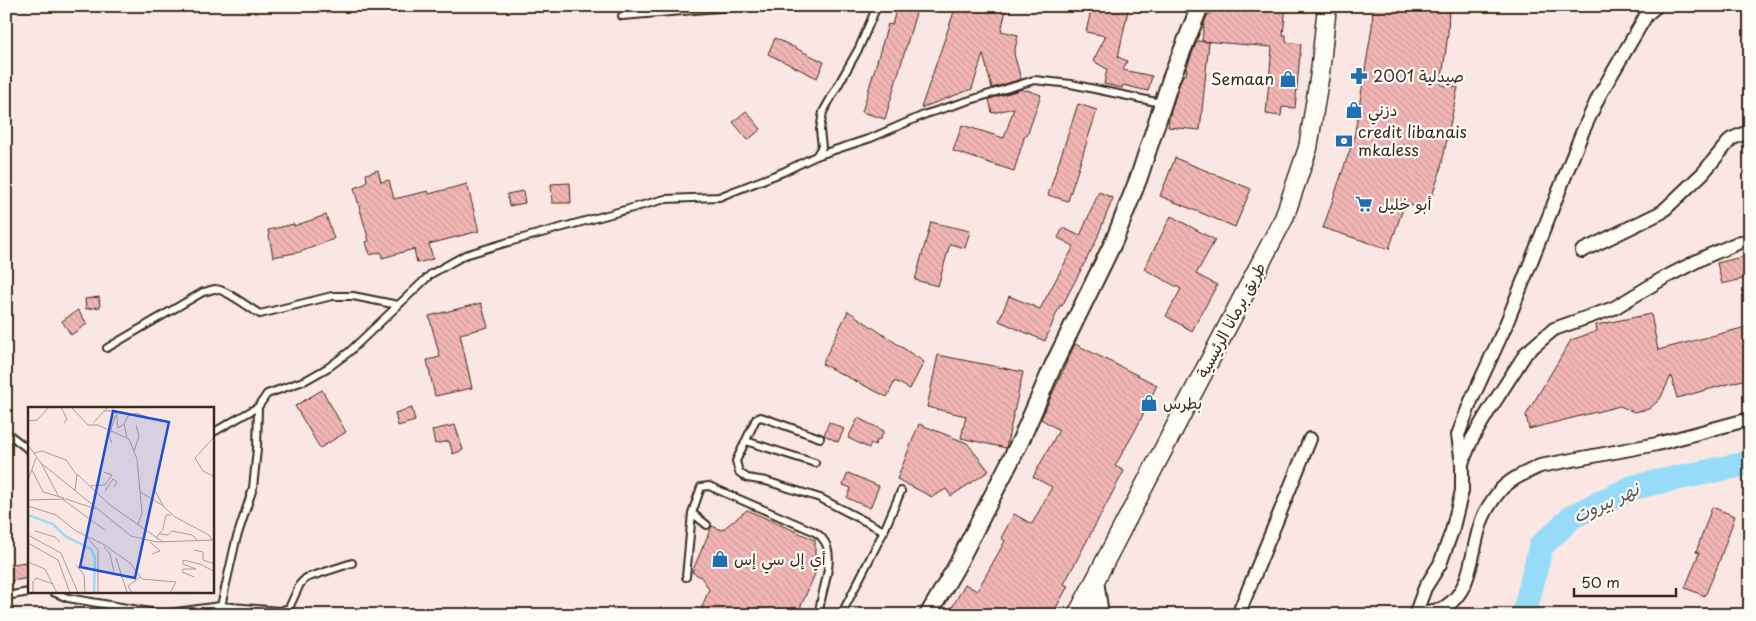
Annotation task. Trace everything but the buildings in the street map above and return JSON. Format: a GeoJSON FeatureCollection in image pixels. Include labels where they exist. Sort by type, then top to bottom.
{"type":"FeatureCollection","features":[{"type":"Feature","properties":{"kind":"main road","name":"طريق برمانا الرئيسية"},"geometry":{"type":"LineString","coordinates":[[1077,615],[1284,218],[1308,148],[1320,73],[1327,6]]}},
{"type":"Feature","properties":{"kind":"street"},"geometry":{"type":"LineString","coordinates":[[928,615],[955,569],[1020,442],[1057,357],[1114,241],[1139,177],[1182,49],[1200,6]]}},
{"type":"Feature","properties":{"kind":"street"},"geometry":{"type":"LineString","coordinates":[[1650,9],[1599,96],[1582,133],[1505,327],[1471,401],[1458,435],[1462,463],[1462,491],[1448,545],[1440,564],[1425,588],[1415,614],[1444,608],[1457,596],[1467,577],[1481,524],[1488,509],[1505,486],[1526,473],[1540,466],[1657,444],[1750,419]]}},
{"type":"Feature","properties":{"kind":"street"},"geometry":{"type":"LineString","coordinates":[[1582,251],[1662,212],[1703,173],[1731,139],[1750,131]]}},
{"type":"Feature","properties":{"kind":"street"},"geometry":{"type":"LineString","coordinates":[[1462,463],[1472,439],[1526,353],[1554,329],[1614,308],[1662,279],[1704,257],[1740,242]]}},
{"type":"Feature","properties":{"kind":"street"},"geometry":{"type":"LineString","coordinates":[[1238,615],[1310,439]]}},
{"type":"Feature","properties":{"kind":"street"},"geometry":{"type":"LineString","coordinates":[[1095,580],[1100,615]]}},
{"type":"Feature","properties":{"kind":"lane"},"geometry":{"type":"LineString","coordinates":[[622,16],[743,6]]}},
{"type":"Feature","properties":{"kind":"lane"},"geometry":{"type":"LineString","coordinates":[[816,156],[822,147],[820,130],[823,112],[859,48],[877,6]]}},
{"type":"Feature","properties":{"kind":"lane"},"geometry":{"type":"LineString","coordinates":[[214,432],[258,406],[267,394],[306,380],[329,367],[349,352],[431,274],[465,255],[665,199],[719,197],[783,172],[816,156],[871,138],[926,114],[1034,80],[1071,84],[1162,104]]}},
{"type":"Feature","properties":{"kind":"lane"},"geometry":{"type":"LineString","coordinates":[[108,348],[203,292],[215,289],[229,294],[260,314],[332,296],[353,296],[398,305]]}},
{"type":"Feature","properties":{"kind":"lane"},"geometry":{"type":"LineString","coordinates":[[219,615],[236,540],[252,488],[257,449],[258,406]]}},
{"type":"Feature","properties":{"kind":"lane"},"geometry":{"type":"LineString","coordinates":[[820,438],[761,417],[756,419],[736,461],[740,472],[747,478],[766,481],[820,498],[884,530]]}},
{"type":"Feature","properties":{"kind":"lane"},"geometry":{"type":"LineString","coordinates":[[6,432],[28,449]]}},
{"type":"Feature","properties":{"kind":"lane"},"geometry":{"type":"LineString","coordinates":[[746,441],[814,463]]}},
{"type":"Feature","properties":{"kind":"lane"},"geometry":{"type":"LineString","coordinates":[[686,577],[692,513],[701,487],[709,486],[813,531],[822,537],[827,548],[829,562],[819,615]]}},
{"type":"Feature","properties":{"kind":"lane"},"geometry":{"type":"LineString","coordinates":[[841,615],[884,530],[901,491]]}},
{"type":"Feature","properties":{"kind":"lane"},"geometry":{"type":"LineString","coordinates":[[692,513],[707,525]]}},
{"type":"Feature","properties":{"kind":"lane"},"geometry":{"type":"LineString","coordinates":[[58,594],[68,598],[162,614],[220,606],[279,611],[289,608],[300,584],[306,578],[352,563]]}},
{"type":"Feature","properties":{"kind":"lane"},"geometry":{"type":"LineString","coordinates":[[6,596],[28,592]]}},
{"type":"Feature","properties":{"kind":"waterway","name":"نهر بيروت"},"geometry":{"type":"LineString","coordinates":[[1524,615],[1541,546],[1573,516],[1634,487],[1750,463]]}},
{"type":"Feature","properties":{"kind":"place","name":"صيدلية 2001"},"geometry":{"type":"Point","coordinates":[1359,76]}},
{"type":"Feature","properties":{"kind":"place","name":"Semaan"},"geometry":{"type":"Point","coordinates":[1288,79]}},
{"type":"Feature","properties":{"kind":"place","name":"دزني"},"geometry":{"type":"Point","coordinates":[1354,110]}},
{"type":"Feature","properties":{"kind":"place","name":"credit libanais mkaless"},"geometry":{"type":"Point","coordinates":[1344,141]}},
{"type":"Feature","properties":{"kind":"place","name":"أبو خليل"},"geometry":{"type":"Point","coordinates":[1364,204]}},
{"type":"Feature","properties":{"kind":"place","name":"بطرس"},"geometry":{"type":"Point","coordinates":[1149,403]}},
{"type":"Feature","properties":{"kind":"place","name":"أي إل سي إس"},"geometry":{"type":"Point","coordinates":[720,559]}}]}
